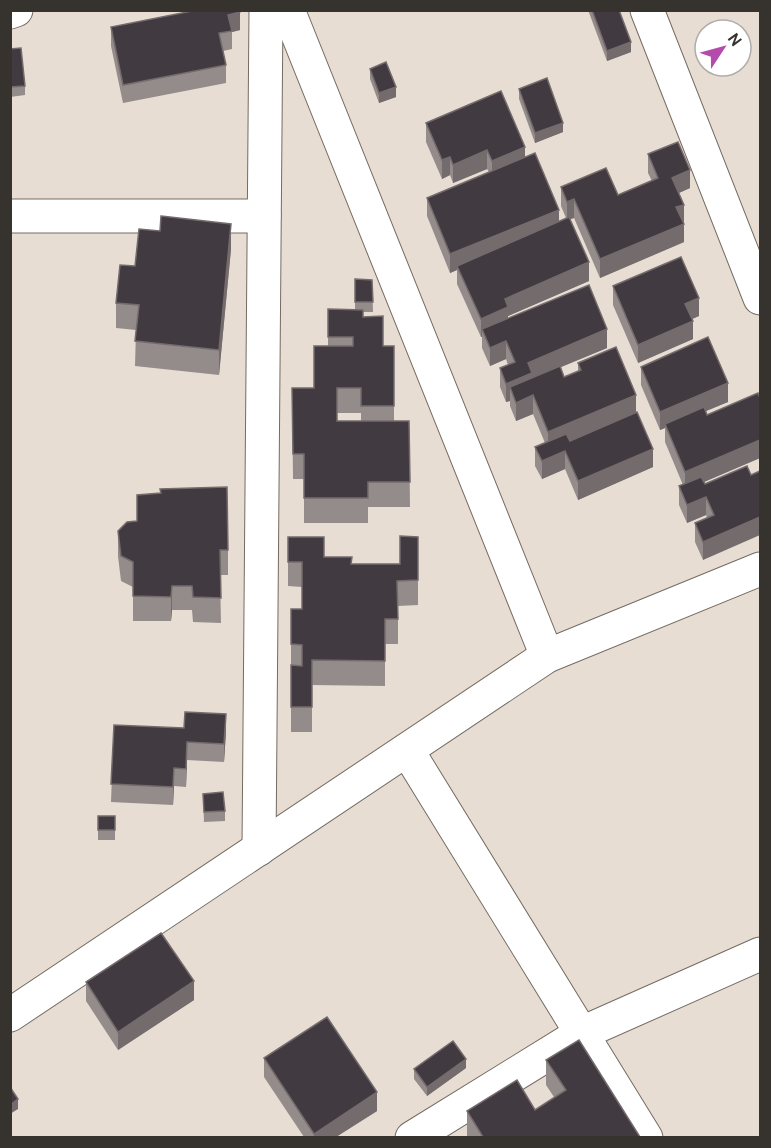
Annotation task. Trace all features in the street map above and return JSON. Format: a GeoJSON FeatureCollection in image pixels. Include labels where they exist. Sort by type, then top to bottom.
{"type":"FeatureCollection","features":[{"type":"Feature","properties":{"kind":"street"},"geometry":{"type":"LineString","coordinates":[[10,12],[16,10]]}},
{"type":"Feature","properties":{"kind":"street"},"geometry":{"type":"LineString","coordinates":[[259,849],[266,10]]}},
{"type":"Feature","properties":{"kind":"street"},"geometry":{"type":"LineString","coordinates":[[288,10],[547,656]]}},
{"type":"Feature","properties":{"kind":"street"},"geometry":{"type":"LineString","coordinates":[[647,10],[760,298]]}},
{"type":"Feature","properties":{"kind":"street"},"geometry":{"type":"LineString","coordinates":[[10,216],[264,216]]}},
{"type":"Feature","properties":{"kind":"street"},"geometry":{"type":"LineString","coordinates":[[10,1015],[547,656],[760,568]]}},
{"type":"Feature","properties":{"kind":"street"},"geometry":{"type":"LineString","coordinates":[[407,750],[646,1137]]}},
{"type":"Feature","properties":{"kind":"street"},"geometry":{"type":"LineString","coordinates":[[412,1137],[582,1033],[760,954]]}},
{"type":"Feature","properties":{"kind":"building"},"geometry":{"type":"Polygon","coordinates":[[[197,10],[240,10],[240,12],[228,15],[232,31],[219,33],[226,65],[123,85],[111,27],[197,10]]]}},
{"type":"Feature","properties":{"kind":"building"},"geometry":{"type":"Polygon","coordinates":[[[592,10],[619,10],[631,42],[607,51],[592,10]]]}},
{"type":"Feature","properties":{"kind":"building"},"geometry":{"type":"Polygon","coordinates":[[[21,48],[25,86],[10,87],[10,49],[21,48]]]}},
{"type":"Feature","properties":{"kind":"building"},"geometry":{"type":"Polygon","coordinates":[[[386,62],[396,87],[379,93],[370,69],[386,62]]]}},
{"type":"Feature","properties":{"kind":"building"},"geometry":{"type":"Polygon","coordinates":[[[547,78],[563,123],[535,133],[519,89],[547,78]]]}},
{"type":"Feature","properties":{"kind":"building"},"geometry":{"type":"Polygon","coordinates":[[[501,91],[525,147],[492,161],[487,150],[453,165],[450,157],[442,160],[426,123],[501,91]]]}},
{"type":"Feature","properties":{"kind":"building"},"geometry":{"type":"Polygon","coordinates":[[[678,142],[690,170],[672,178],[684,205],[676,207],[684,224],[600,259],[574,199],[567,202],[561,187],[606,168],[618,195],[658,178],[648,154],[678,142]]]}},
{"type":"Feature","properties":{"kind":"building"},"geometry":{"type":"Polygon","coordinates":[[[535,153],[559,210],[450,254],[427,198],[535,153]]]}},
{"type":"Feature","properties":{"kind":"building"},"geometry":{"type":"Polygon","coordinates":[[[161,216],[231,224],[219,350],[135,341],[139,305],[116,303],[120,265],[135,266],[139,229],[160,231],[161,216]]]}},
{"type":"Feature","properties":{"kind":"building"},"geometry":{"type":"Polygon","coordinates":[[[569,217],[589,262],[505,299],[508,307],[481,319],[457,266],[569,217]]]}},
{"type":"Feature","properties":{"kind":"building"},"geometry":{"type":"Polygon","coordinates":[[[681,257],[699,298],[685,304],[693,321],[638,345],[613,286],[681,257]]]}},
{"type":"Feature","properties":{"kind":"building"},"geometry":{"type":"Polygon","coordinates":[[[355,279],[372,280],[373,302],[355,302],[355,279]]]}},
{"type":"Feature","properties":{"kind":"building"},"geometry":{"type":"Polygon","coordinates":[[[589,285],[607,329],[528,363],[532,373],[506,384],[500,368],[515,362],[506,341],[490,348],[482,329],[589,285]]]}},
{"type":"Feature","properties":{"kind":"building"},"geometry":{"type":"Polygon","coordinates":[[[328,309],[363,310],[363,317],[383,316],[383,346],[394,346],[394,406],[361,406],[361,388],[337,388],[337,421],[409,421],[410,482],[368,482],[368,498],[304,498],[304,454],[293,454],[292,388],[314,388],[314,346],[353,346],[353,337],[328,337],[328,309]]]}},
{"type":"Feature","properties":{"kind":"building"},"geometry":{"type":"Polygon","coordinates":[[[708,337],[728,383],[660,412],[641,367],[708,337]]]}},
{"type":"Feature","properties":{"kind":"building"},"geometry":{"type":"Polygon","coordinates":[[[616,347],[636,395],[548,432],[533,395],[516,403],[510,387],[560,366],[564,377],[581,370],[578,363],[616,347]]]}},
{"type":"Feature","properties":{"kind":"building"},"geometry":{"type":"Polygon","coordinates":[[[758,393],[760,440],[685,472],[665,424],[704,407],[707,415],[758,393]]]}},
{"type":"Feature","properties":{"kind":"building"},"geometry":{"type":"Polygon","coordinates":[[[637,412],[653,449],[578,481],[565,451],[542,461],[535,447],[566,434],[570,441],[637,412]]]}},
{"type":"Feature","properties":{"kind":"building"},"geometry":{"type":"Polygon","coordinates":[[[747,466],[751,475],[760,471],[760,517],[703,542],[695,523],[714,515],[706,497],[687,505],[679,486],[701,477],[705,484],[747,466]]]}},
{"type":"Feature","properties":{"kind":"building"},"geometry":{"type":"Polygon","coordinates":[[[227,487],[228,550],[220,550],[221,598],[193,597],[192,586],[172,586],[171,597],[133,596],[133,562],[121,556],[118,531],[127,522],[137,521],[137,495],[161,493],[160,489],[227,487]]]}},
{"type":"Feature","properties":{"kind":"building"},"geometry":{"type":"Polygon","coordinates":[[[400,536],[418,537],[418,580],[397,581],[398,619],[385,619],[385,661],[312,660],[312,707],[291,707],[291,665],[302,666],[302,645],[291,644],[291,609],[302,609],[302,562],[288,562],[288,537],[324,537],[324,557],[352,557],[351,564],[400,564],[400,536]]]}},
{"type":"Feature","properties":{"kind":"building"},"geometry":{"type":"Polygon","coordinates":[[[185,712],[226,714],[224,744],[187,742],[186,769],[174,768],[173,787],[111,784],[114,725],[184,728],[185,712]]]}},
{"type":"Feature","properties":{"kind":"building"},"geometry":{"type":"Polygon","coordinates":[[[223,792],[225,811],[204,812],[203,794],[223,792]]]}},
{"type":"Feature","properties":{"kind":"building"},"geometry":{"type":"Polygon","coordinates":[[[98,816],[115,816],[115,830],[98,830],[98,816]]]}},
{"type":"Feature","properties":{"kind":"building"},"geometry":{"type":"Polygon","coordinates":[[[161,933],[194,981],[118,1032],[86,982],[161,933]]]}},
{"type":"Feature","properties":{"kind":"building"},"geometry":{"type":"Polygon","coordinates":[[[327,1017],[377,1092],[314,1134],[264,1058],[327,1017]]]}},
{"type":"Feature","properties":{"kind":"building"},"geometry":{"type":"Polygon","coordinates":[[[579,1040],[640,1137],[483,1137],[467,1111],[517,1080],[535,1110],[566,1090],[546,1060],[579,1040]]]}},
{"type":"Feature","properties":{"kind":"building"},"geometry":{"type":"Polygon","coordinates":[[[453,1041],[466,1059],[427,1087],[414,1069],[453,1041]]]}},
{"type":"Feature","properties":{"kind":"building"},"geometry":{"type":"Polygon","coordinates":[[[10,1087],[18,1099],[10,1105],[10,1087]]]}}]}
